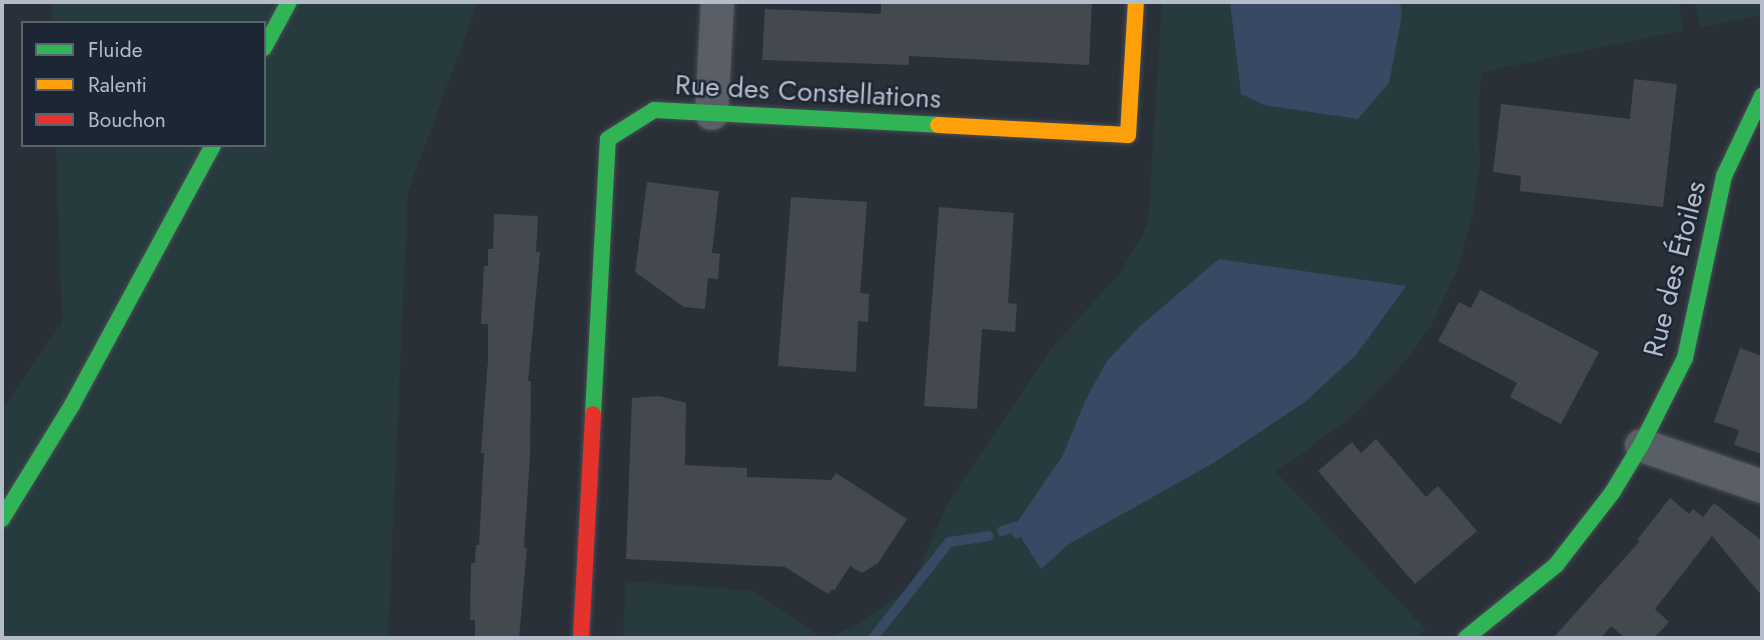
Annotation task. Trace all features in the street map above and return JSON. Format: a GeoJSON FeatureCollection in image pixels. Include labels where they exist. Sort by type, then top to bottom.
{"type":"FeatureCollection","features":[{"type":"Feature","properties":{"kind":"street"},"geometry":{"type":"LineString","coordinates":[[266,44],[289,2]]}},
{"type":"Feature","properties":{"kind":"street"},"geometry":{"type":"LineString","coordinates":[[711,113],[717,2]]}},
{"type":"Feature","properties":{"kind":"street","name":"Rue des Constellations"},"geometry":{"type":"LineString","coordinates":[[582,638],[608,139],[654,110],[1128,135],[1136,2]]}},
{"type":"Feature","properties":{"kind":"street","name":"Rue des Étoiles"},"geometry":{"type":"LineString","coordinates":[[1466,638],[1556,565],[1612,493],[1641,445],[1685,358],[1724,176],[1762,96]]}},
{"type":"Feature","properties":{"kind":"street"},"geometry":{"type":"LineString","coordinates":[[2,519],[72,405],[212,147]]}},
{"type":"Feature","properties":{"kind":"street"},"geometry":{"type":"LineString","coordinates":[[1641,445],[1762,486]]}},
{"type":"Feature","properties":{"kind":"green space"},"geometry":{"type":"Polygon","coordinates":[[[51,2],[478,2],[408,191],[388,638],[2,638],[2,409],[62,323],[56,147],[266,147],[266,21],[52,21],[51,2]]]}},
{"type":"Feature","properties":{"kind":"green space"},"geometry":{"type":"Polygon","coordinates":[[[1162,2],[1678,2],[1684,30],[1482,72],[1478,107],[1480,161],[1472,218],[1456,272],[1431,326],[1401,366],[1355,414],[1276,472],[1426,630],[1412,638],[826,638],[852,627],[910,589],[950,499],[1052,348],[1120,273],[1148,225],[1162,2]]]}},
{"type":"Feature","properties":{"kind":"green space"},"geometry":{"type":"Polygon","coordinates":[[[1695,2],[1762,2],[1762,15],[1700,27],[1695,2]]]}},
{"type":"Feature","properties":{"kind":"green space"},"geometry":{"type":"Polygon","coordinates":[[[626,581],[753,591],[822,638],[623,638],[626,581]]]}},
{"type":"Feature","properties":{"kind":"water"},"geometry":{"type":"Polygon","coordinates":[[[1230,2],[1399,2],[1402,9],[1400,26],[1389,83],[1358,119],[1264,105],[1241,94],[1230,2]]]}},
{"type":"Feature","properties":{"kind":"water"},"geometry":{"type":"Polygon","coordinates":[[[1219,259],[1406,286],[1356,355],[1305,402],[1215,462],[1069,544],[1041,569],[1014,527],[1063,455],[1085,401],[1107,361],[1138,328],[1219,259]]]}},
{"type":"Feature","properties":{"kind":"building"},"geometry":{"type":"Polygon","coordinates":[[[881,2],[1092,2],[1089,65],[909,56],[909,65],[762,60],[765,9],[881,14],[881,2]]]}},
{"type":"Feature","properties":{"kind":"building"},"geometry":{"type":"Polygon","coordinates":[[[1634,79],[1677,84],[1663,207],[1520,191],[1521,176],[1493,172],[1501,104],[1630,119],[1634,79]]]}},
{"type":"Feature","properties":{"kind":"building"},"geometry":{"type":"Polygon","coordinates":[[[647,182],[719,191],[712,253],[720,254],[718,279],[708,278],[705,309],[684,307],[635,272],[647,182]]]}},
{"type":"Feature","properties":{"kind":"building"},"geometry":{"type":"Polygon","coordinates":[[[791,197],[867,202],[860,293],[869,294],[868,322],[858,321],[856,372],[778,366],[791,197]]]}},
{"type":"Feature","properties":{"kind":"building"},"geometry":{"type":"Polygon","coordinates":[[[939,207],[1014,213],[1008,303],[1017,304],[1015,332],[982,329],[977,409],[924,406],[939,207]]]}},
{"type":"Feature","properties":{"kind":"building"},"geometry":{"type":"Polygon","coordinates":[[[494,214],[538,216],[536,252],[540,252],[528,381],[531,381],[530,456],[524,547],[527,548],[519,638],[475,638],[475,620],[470,620],[471,563],[475,563],[476,545],[479,545],[484,453],[481,453],[488,360],[488,324],[481,324],[484,266],[488,266],[488,249],[493,249],[494,214]]]}},
{"type":"Feature","properties":{"kind":"building"},"geometry":{"type":"Polygon","coordinates":[[[1480,290],[1599,352],[1561,424],[1510,397],[1517,383],[1438,341],[1459,302],[1471,308],[1480,290]]]}},
{"type":"Feature","properties":{"kind":"building"},"geometry":{"type":"Polygon","coordinates":[[[1740,348],[1762,356],[1762,454],[1734,445],[1739,430],[1714,422],[1740,348]]]}},
{"type":"Feature","properties":{"kind":"building"},"geometry":{"type":"Polygon","coordinates":[[[659,396],[686,403],[685,465],[747,468],[747,477],[831,480],[836,473],[907,519],[878,563],[862,573],[850,566],[834,591],[832,589],[828,594],[785,567],[626,559],[632,398],[659,396]]]}},
{"type":"Feature","properties":{"kind":"building"},"geometry":{"type":"Polygon","coordinates":[[[1376,439],[1426,497],[1438,486],[1477,531],[1415,584],[1318,471],[1352,442],[1361,453],[1376,439]]]}},
{"type":"Feature","properties":{"kind":"building"},"geometry":{"type":"Polygon","coordinates":[[[1670,498],[1689,514],[1693,509],[1703,517],[1714,503],[1762,541],[1762,596],[1712,536],[1655,609],[1669,622],[1654,638],[1625,638],[1611,626],[1601,638],[1553,638],[1640,541],[1637,540],[1670,498]]]}},
{"type":"Feature","properties":{"kind":"waterway"},"geometry":{"type":"LineString","coordinates":[[1002,531],[1014,527],[1017,533]]}},
{"type":"Feature","properties":{"kind":"waterway"},"geometry":{"type":"LineString","coordinates":[[873,638],[949,542],[989,536]]}},
{"type":"Feature","properties":{"kind":"traffic: fast"},"geometry":{"type":"LineString","coordinates":[[266,44],[289,2]]}},
{"type":"Feature","properties":{"kind":"traffic: fast"},"geometry":{"type":"LineString","coordinates":[[1466,638],[1556,565],[1612,493],[1641,445],[1685,358],[1724,176],[1762,96]]}},
{"type":"Feature","properties":{"kind":"traffic: fast"},"geometry":{"type":"LineString","coordinates":[[593,414],[608,139],[654,110],[938,125]]}},
{"type":"Feature","properties":{"kind":"traffic: fast"},"geometry":{"type":"LineString","coordinates":[[2,519],[72,405],[212,147]]}},
{"type":"Feature","properties":{"kind":"traffic: slow"},"geometry":{"type":"LineString","coordinates":[[938,125],[1128,135],[1136,2]]}},
{"type":"Feature","properties":{"kind":"traffic: jam"},"geometry":{"type":"LineString","coordinates":[[581,638],[593,414]]}}]}
